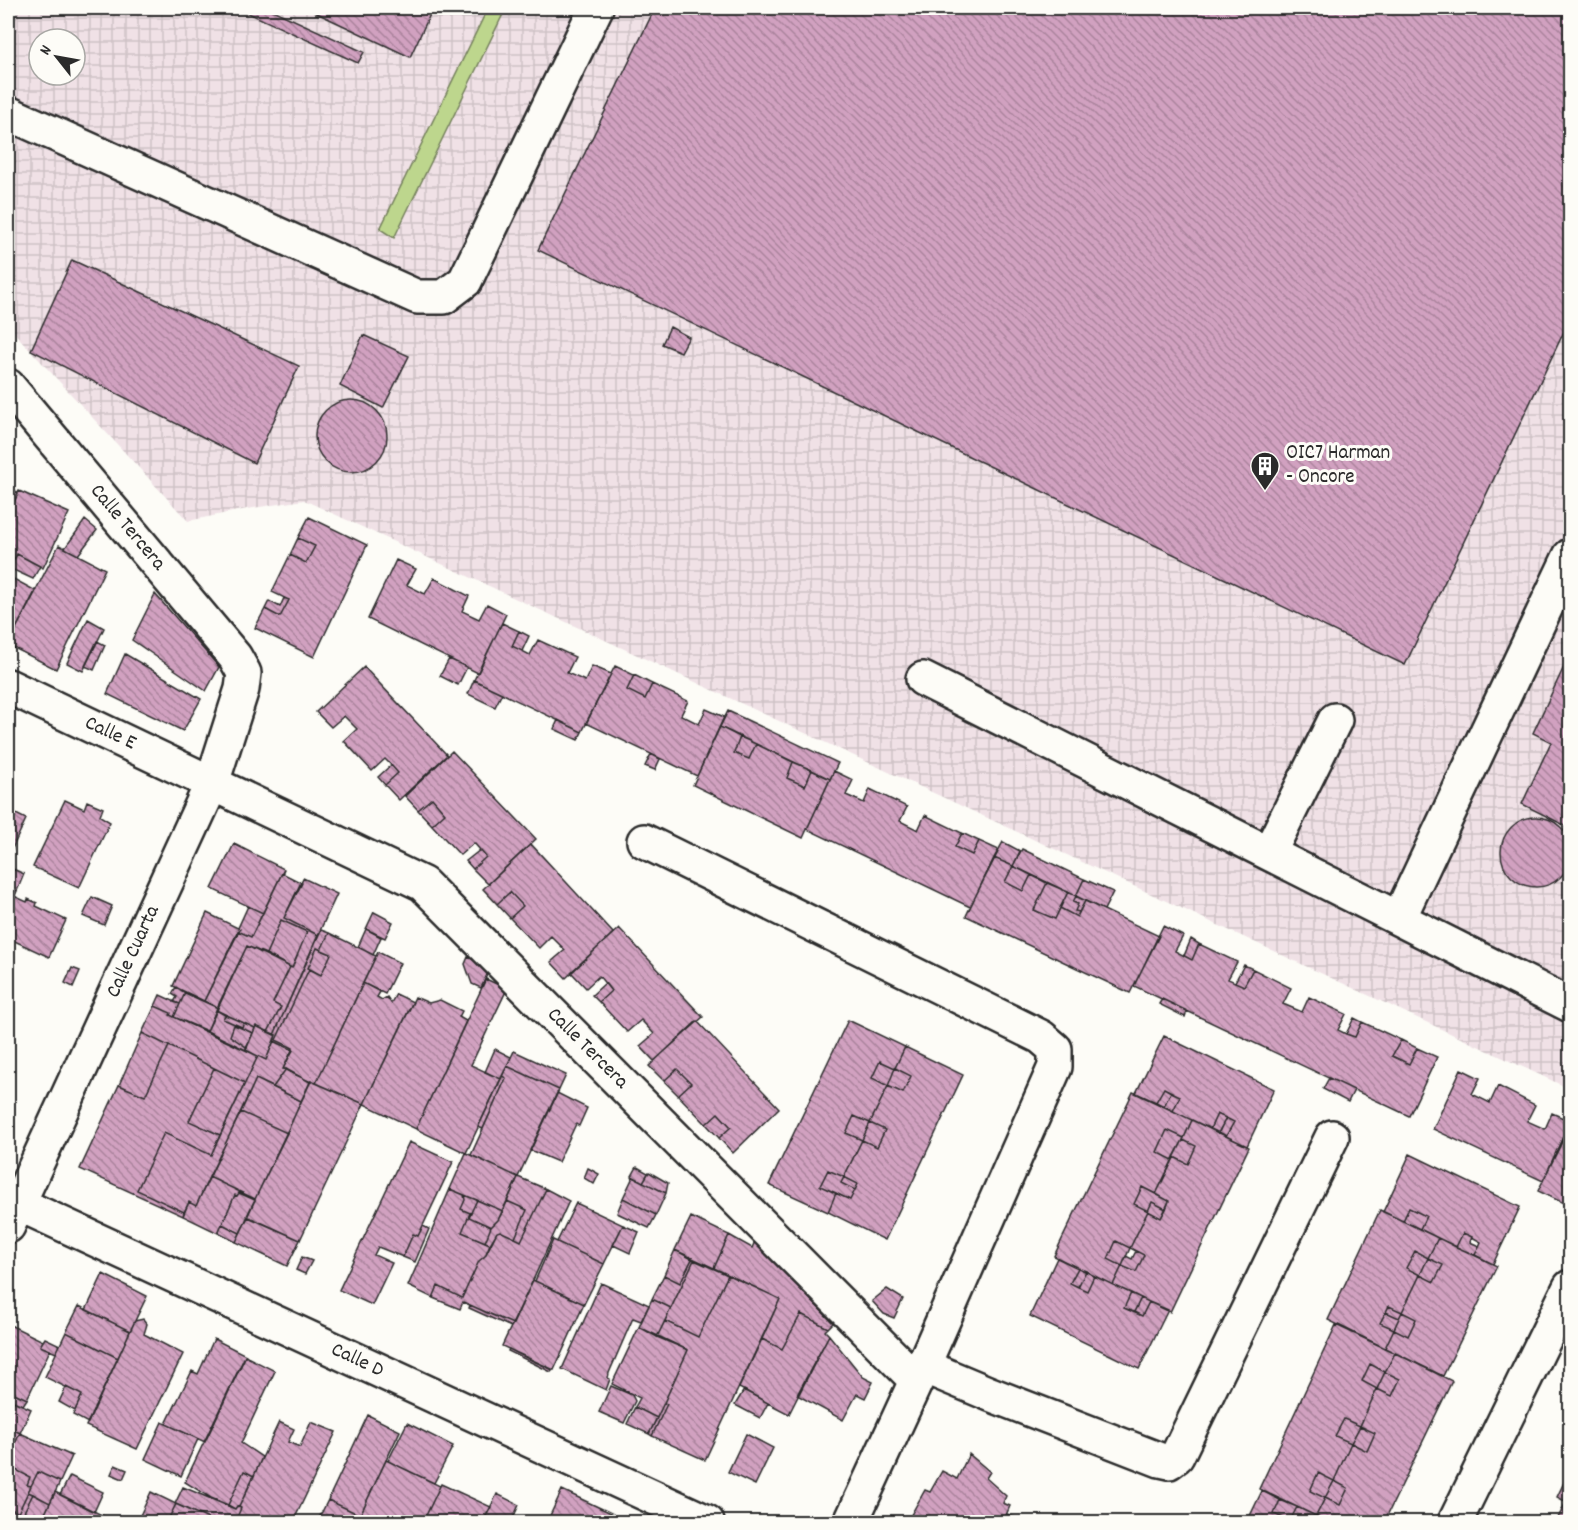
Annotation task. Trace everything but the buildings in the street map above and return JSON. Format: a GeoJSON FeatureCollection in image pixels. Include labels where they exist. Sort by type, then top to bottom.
{"type":"FeatureCollection","features":[{"type":"Feature","properties":{"kind":"street"},"geometry":{"type":"LineString","coordinates":[[8,113],[417,297],[444,297],[465,281],[596,8]]}},
{"type":"Feature","properties":{"kind":"street","name":"Calle Tercera"},"geometry":{"type":"LineString","coordinates":[[8,386],[235,657],[244,673]]}},
{"type":"Feature","properties":{"kind":"street"},"geometry":{"type":"LineString","coordinates":[[1399,918],[1570,556]]}},
{"type":"Feature","properties":{"kind":"street","name":"Calle Cuarta"},"geometry":{"type":"LineString","coordinates":[[11,1210],[212,783],[242,689],[244,673]]}},
{"type":"Feature","properties":{"kind":"street"},"geometry":{"type":"LineString","coordinates":[[923,679],[1570,1005]]}},
{"type":"Feature","properties":{"kind":"street","name":"Calle E"},"geometry":{"type":"LineString","coordinates":[[8,686],[212,783]]}},
{"type":"Feature","properties":{"kind":"street"},"geometry":{"type":"LineString","coordinates":[[1269,853],[1335,720]]}},
{"type":"Feature","properties":{"kind":"street","name":"Calle Tercera"},"geometry":{"type":"LineString","coordinates":[[212,783],[423,884],[919,1373]]}},
{"type":"Feature","properties":{"kind":"street"},"geometry":{"type":"LineString","coordinates":[[644,841],[1041,1037],[1055,1050],[1054,1067],[851,1522]]}},
{"type":"Feature","properties":{"kind":"street"},"geometry":{"type":"LineString","coordinates":[[919,1373],[1000,1398],[1169,1462],[1177,1456],[1332,1137]]}},
{"type":"Feature","properties":{"kind":"street","name":"Calle D"},"geometry":{"type":"LineString","coordinates":[[11,1210],[707,1522]]}},
{"type":"Feature","properties":{"kind":"street"},"geometry":{"type":"LineString","coordinates":[[1455,1522],[1570,1287]]}},
{"type":"Feature","properties":{"kind":"shaded area"},"geometry":{"type":"Polygon","coordinates":[[[8,8],[1570,8],[1570,1089],[304,500],[188,521],[8,326],[8,8]]]}},
{"type":"Feature","properties":{"kind":"green space"},"geometry":{"type":"Polygon","coordinates":[[[488,8],[506,8],[394,238],[380,229],[488,8]]]}},
{"type":"Feature","properties":{"kind":"place","name":"OIC7 Harman - Oncore"},"geometry":{"type":"Point","coordinates":[1265,492]}}]}
